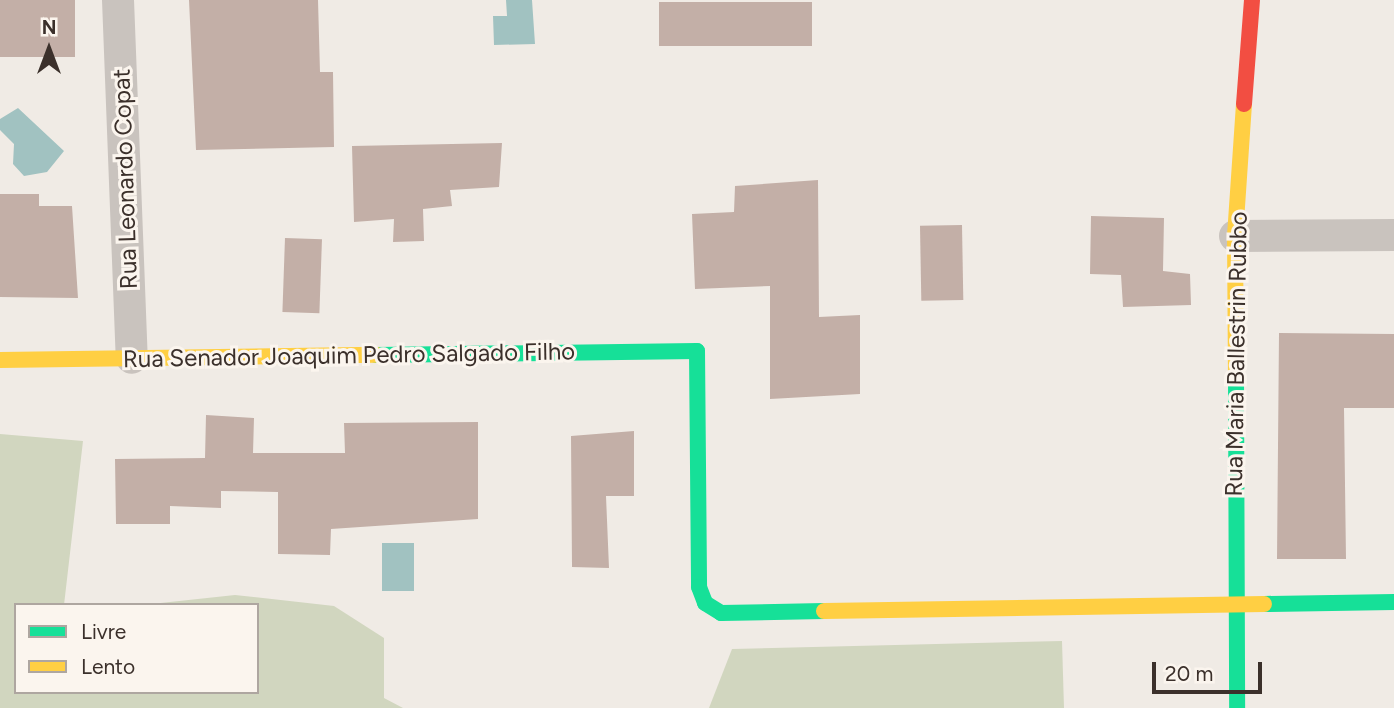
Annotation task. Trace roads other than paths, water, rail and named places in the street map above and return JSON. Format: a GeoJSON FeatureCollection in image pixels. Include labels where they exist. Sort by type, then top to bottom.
{"type":"FeatureCollection","features":[{"type":"Feature","properties":{"kind":"street","name":"Rua Leonardo Copat"},"geometry":{"type":"LineString","coordinates":[[118,0],[132,358]]}},
{"type":"Feature","properties":{"kind":"street","name":"Rua Maria Ballestrin Rubbo"},"geometry":{"type":"LineString","coordinates":[[1237,708],[1234,608],[1235,236],[1252,0]]}},
{"type":"Feature","properties":{"kind":"street"},"geometry":{"type":"LineString","coordinates":[[1235,236],[1394,235]]}},
{"type":"Feature","properties":{"kind":"street","name":"Rua Senador Joaquim Pedro Salgado Filho"},"geometry":{"type":"LineString","coordinates":[[0,360],[697,351],[699,587],[705,603],[721,613],[1234,608]]}},
{"type":"Feature","properties":{"kind":"street"},"geometry":{"type":"LineString","coordinates":[[1234,608],[1394,602]]}},
{"type":"Feature","properties":{"kind":"water"},"geometry":{"type":"Polygon","coordinates":[[[506,0],[532,0],[535,44],[494,45],[493,16],[507,16],[506,0]]]}},
{"type":"Feature","properties":{"kind":"water"},"geometry":{"type":"Polygon","coordinates":[[[18,108],[64,151],[47,172],[24,176],[13,164],[14,144],[0,130],[0,119],[18,108]]]}},
{"type":"Feature","properties":{"kind":"water"},"geometry":{"type":"Polygon","coordinates":[[[382,543],[414,543],[414,591],[382,591],[382,543]]]}}]}
